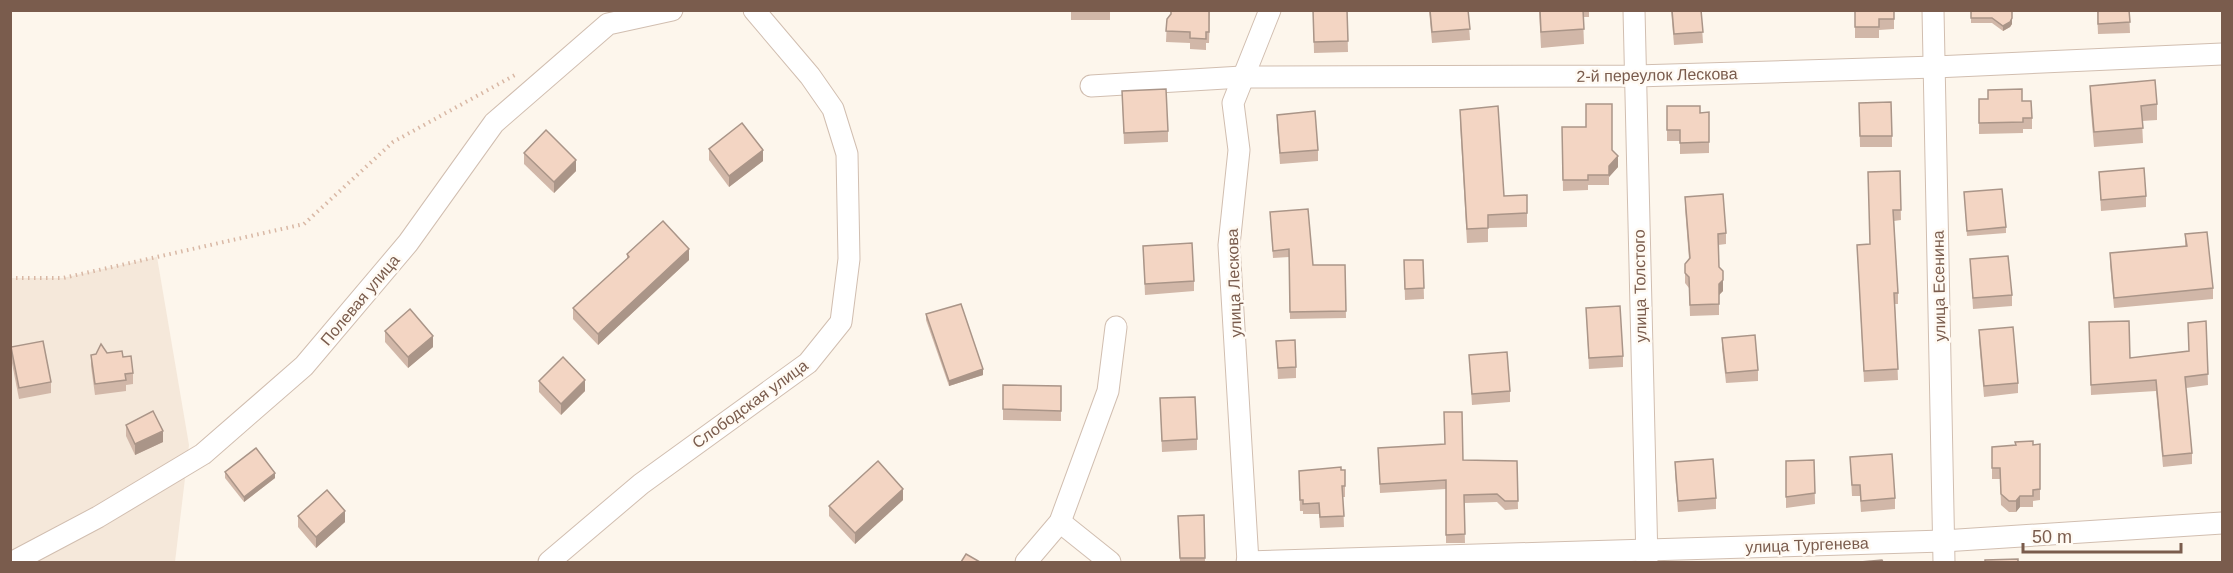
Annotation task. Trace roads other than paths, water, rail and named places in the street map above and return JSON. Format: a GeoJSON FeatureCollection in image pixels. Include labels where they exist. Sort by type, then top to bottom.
{"type":"FeatureCollection","features":[{"type":"Feature","properties":{"kind":"street","name":"Полевая улица"},"geometry":{"type":"LineString","coordinates":[[13,562],[98,517],[203,454],[304,366],[408,243],[494,123],[608,24],[672,10]]}},
{"type":"Feature","properties":{"kind":"street","name":"Слободская улица"},"geometry":{"type":"LineString","coordinates":[[549,562],[641,484],[808,363],[841,322],[849,259],[847,154],[833,109],[810,76],[754,10]]}},
{"type":"Feature","properties":{"kind":"street","name":"улица Лескова"},"geometry":{"type":"LineString","coordinates":[[1248,562],[1229,245],[1239,150],[1233,103],[1270,10]]}},
{"type":"Feature","properties":{"kind":"street","name":"улица Толстого"},"geometry":{"type":"LineString","coordinates":[[1634,10],[1647,557]]}},
{"type":"Feature","properties":{"kind":"street","name":"улица Есенина"},"geometry":{"type":"LineString","coordinates":[[1933,10],[1944,562]]}},
{"type":"Feature","properties":{"kind":"street","name":"2-й переулок Лескова"},"geometry":{"type":"LineString","coordinates":[[1091,86],[1242,77],[1636,76],[1935,67],[2223,54]]}},
{"type":"Feature","properties":{"kind":"street"},"geometry":{"type":"LineString","coordinates":[[1026,562],[1060,522],[1108,391],[1116,327]]}},
{"type":"Feature","properties":{"kind":"street"},"geometry":{"type":"LineString","coordinates":[[1060,522],[1110,562]]}},
{"type":"Feature","properties":{"kind":"street","name":"улица Тургенева"},"geometry":{"type":"LineString","coordinates":[[1248,562],[1647,557],[2223,523]]}}]}
